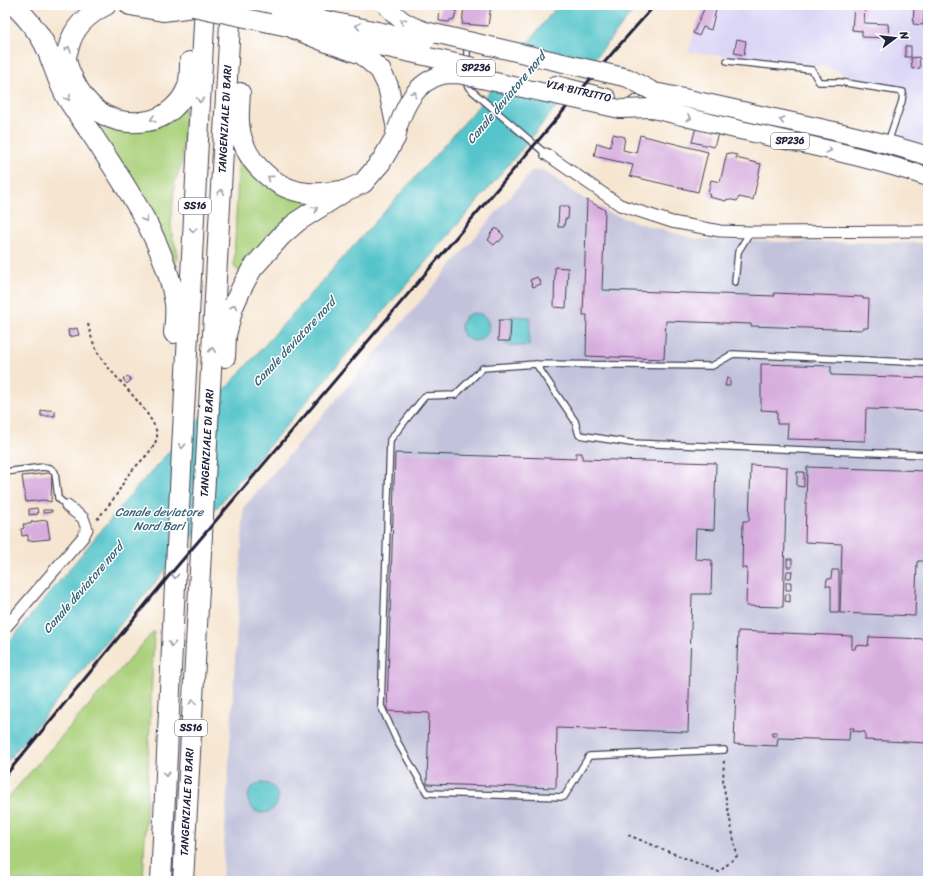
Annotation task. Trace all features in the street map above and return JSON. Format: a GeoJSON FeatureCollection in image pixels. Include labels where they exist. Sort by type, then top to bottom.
{"type":"FeatureCollection","features":[{"type":"Feature","properties":{"kind":"highway"},"geometry":{"type":"LineString","coordinates":[[14,5],[27,18],[38,33],[44,44],[59,83],[125,186],[146,222],[158,247],[175,304],[174,360],[184,407]]}},
{"type":"Feature","properties":{"kind":"highway"},"geometry":{"type":"LineString","coordinates":[[106,5],[93,12],[81,22],[71,38],[66,57],[71,75],[80,94],[91,106],[120,121],[137,122],[156,119],[168,113],[182,98],[188,85],[196,9],[163,11],[130,5]]}},
{"type":"Feature","properties":{"kind":"highway","name":"TANGENZIALE DI BARI"},"geometry":{"type":"LineString","coordinates":[[183,881],[204,501],[220,454],[216,388],[231,5]]}},
{"type":"Feature","properties":{"kind":"highway","name":"TANGENZIALE DI BARI"},"geometry":{"type":"LineString","coordinates":[[161,881],[184,407],[196,9]]}},
{"type":"Feature","properties":{"kind":"highway"},"geometry":{"type":"LineString","coordinates":[[216,388],[233,307],[252,269],[281,236],[298,221],[348,190],[363,183],[381,162],[394,138],[397,129],[388,86],[380,70],[362,54],[293,28]]}},
{"type":"Feature","properties":{"kind":"highway"},"geometry":{"type":"LineString","coordinates":[[229,40],[240,73],[239,121],[243,142],[251,158],[261,170],[273,180],[290,189],[307,193],[348,190]]}},
{"type":"Feature","properties":{"kind":"main road"},"geometry":{"type":"LineString","coordinates":[[386,5],[394,14],[408,25],[426,31],[628,78],[653,100]]}},
{"type":"Feature","properties":{"kind":"main road","name":"VIA BITRITTO"},"geometry":{"type":"LineString","coordinates":[[196,9],[266,12],[396,43],[556,85],[653,100],[744,131],[822,148],[897,167],[928,177]]}},
{"type":"Feature","properties":{"kind":"main road","name":"VIA BITRITTO"},"geometry":{"type":"LineString","coordinates":[[266,12],[293,28],[396,43]]}},
{"type":"Feature","properties":{"kind":"main road"},"geometry":{"type":"LineString","coordinates":[[397,129],[405,106],[415,92],[428,81],[441,75],[458,74],[620,109],[653,100]]}},
{"type":"Feature","properties":{"kind":"main road","name":"VIA BITRITTO"},"geometry":{"type":"LineString","coordinates":[[653,100],[691,99],[888,144],[928,156]]}},
{"type":"Feature","properties":{"kind":"street"},"geometry":{"type":"LineString","coordinates":[[546,154],[620,205],[672,222],[720,231],[928,231]]}},
{"type":"Feature","properties":{"kind":"street"},"geometry":{"type":"LineString","coordinates":[[5,628],[83,538],[87,529],[83,518],[67,506]]}},
{"type":"Feature","properties":{"kind":"lane"},"geometry":{"type":"LineString","coordinates":[[467,32],[467,85],[546,154]]}},
{"type":"Feature","properties":{"kind":"lane"},"geometry":{"type":"LineString","coordinates":[[727,61],[812,70],[819,82],[840,82],[903,92],[902,102],[888,144]]}},
{"type":"Feature","properties":{"kind":"lane"},"geometry":{"type":"LineString","coordinates":[[735,282],[738,252],[750,232]]}},
{"type":"Feature","properties":{"kind":"lane"},"geometry":{"type":"LineString","coordinates":[[724,750],[589,756],[564,797],[427,794],[397,741],[381,706],[390,440],[425,396],[455,395],[483,368],[536,364],[712,366],[733,354],[928,363]]}},
{"type":"Feature","properties":{"kind":"lane"},"geometry":{"type":"LineString","coordinates":[[536,364],[575,421],[579,435],[631,443],[928,455]]}},
{"type":"Feature","properties":{"kind":"lane"},"geometry":{"type":"LineString","coordinates":[[5,472],[44,467],[50,468],[55,472],[58,498],[67,506]]}},
{"type":"Feature","properties":{"kind":"path"},"geometry":{"type":"LineString","coordinates":[[87,529],[114,498],[130,474],[154,445],[157,436],[150,418],[102,360],[94,345],[88,324]]}},
{"type":"Feature","properties":{"kind":"path"},"geometry":{"type":"LineString","coordinates":[[628,835],[719,872],[737,856],[723,783],[724,750]]}},
{"type":"Feature","properties":{"kind":"shaded area"},"geometry":{"type":"Polygon","coordinates":[[[705,5],[928,5],[928,145],[899,138],[908,96],[826,67],[688,52],[705,5]]]}},
{"type":"Feature","properties":{"kind":"shaded area"},"geometry":{"type":"Polygon","coordinates":[[[543,170],[573,192],[608,213],[654,228],[696,239],[780,242],[928,243],[928,881],[222,881],[244,507],[532,171],[543,170]]]}},
{"type":"Feature","properties":{"kind":"green space"},"geometry":{"type":"Polygon","coordinates":[[[82,108],[100,120],[185,109],[182,163],[175,181],[171,224],[172,236],[177,250],[176,276],[82,108]]]}},
{"type":"Feature","properties":{"kind":"green space"},"geometry":{"type":"Polygon","coordinates":[[[239,152],[308,204],[240,272],[235,268],[234,264],[239,152]]]}},
{"type":"Feature","properties":{"kind":"green space"},"geometry":{"type":"Polygon","coordinates":[[[154,631],[143,881],[5,881],[5,801],[154,631]]]}},
{"type":"Feature","properties":{"kind":"water","name":"Canale deviatore Nord Bari"},"geometry":{"type":"Polygon","coordinates":[[[558,5],[638,5],[522,149],[233,488],[5,764],[5,647],[133,492],[472,114],[558,5]]]}},
{"type":"Feature","properties":{"kind":"water"},"geometry":{"type":"Polygon","coordinates":[[[475,313],[485,317],[489,327],[485,337],[475,341],[465,337],[461,327],[465,317],[475,313]]]}},
{"type":"Feature","properties":{"kind":"water"},"geometry":{"type":"Polygon","coordinates":[[[511,316],[530,317],[529,346],[506,345],[506,341],[510,341],[511,316]]]}},
{"type":"Feature","properties":{"kind":"water"},"geometry":{"type":"Polygon","coordinates":[[[263,783],[273,788],[278,798],[273,808],[263,813],[253,808],[248,798],[253,788],[263,783]]]}},
{"type":"Feature","properties":{"kind":"pier"},"geometry":{"type":"Polygon","coordinates":[[[523,46],[594,63],[564,100],[492,85],[523,46]]]}},
{"type":"Feature","properties":{"kind":"building"},"geometry":{"type":"Polygon","coordinates":[[[440,5],[458,5],[454,19],[450,20],[449,22],[439,21],[440,5]]]}},
{"type":"Feature","properties":{"kind":"building"},"geometry":{"type":"Polygon","coordinates":[[[464,5],[491,5],[488,26],[462,24],[464,5]]]}},
{"type":"Feature","properties":{"kind":"building"},"geometry":{"type":"Polygon","coordinates":[[[706,5],[717,6],[711,30],[703,27],[699,36],[693,33],[706,5]]]}},
{"type":"Feature","properties":{"kind":"building"},"geometry":{"type":"Polygon","coordinates":[[[854,5],[865,5],[864,23],[888,24],[889,38],[862,37],[862,31],[852,30],[854,5]]]}},
{"type":"Feature","properties":{"kind":"building"},"geometry":{"type":"Polygon","coordinates":[[[914,8],[924,9],[923,25],[913,24],[914,8]]]}},
{"type":"Feature","properties":{"kind":"building"},"geometry":{"type":"Polygon","coordinates":[[[737,39],[746,41],[744,55],[734,53],[737,39]]]}},
{"type":"Feature","properties":{"kind":"building"},"geometry":{"type":"Polygon","coordinates":[[[905,46],[911,46],[911,57],[905,57],[905,46]]]}},
{"type":"Feature","properties":{"kind":"building"},"geometry":{"type":"Polygon","coordinates":[[[919,57],[920,68],[912,69],[911,58],[919,57]]]}},
{"type":"Feature","properties":{"kind":"building"},"geometry":{"type":"Polygon","coordinates":[[[696,127],[718,133],[714,147],[692,142],[696,127]]]}},
{"type":"Feature","properties":{"kind":"building"},"geometry":{"type":"Polygon","coordinates":[[[613,134],[625,137],[623,150],[636,153],[640,135],[708,152],[698,192],[630,176],[633,165],[594,156],[597,143],[610,147],[613,134]]]}},
{"type":"Feature","properties":{"kind":"building"},"geometry":{"type":"Polygon","coordinates":[[[727,153],[737,155],[736,158],[761,164],[753,200],[739,197],[737,201],[727,199],[726,201],[709,197],[710,195],[708,194],[711,180],[720,182],[727,153]]]}},
{"type":"Feature","properties":{"kind":"building"},"geometry":{"type":"Polygon","coordinates":[[[587,200],[605,210],[602,290],[775,296],[774,293],[863,297],[863,299],[869,299],[868,328],[862,328],[862,330],[666,321],[664,359],[586,356],[587,315],[583,315],[587,200]]]}},
{"type":"Feature","properties":{"kind":"building"},"geometry":{"type":"Polygon","coordinates":[[[559,206],[569,206],[568,219],[565,219],[564,227],[558,227],[559,206]]]}},
{"type":"Feature","properties":{"kind":"building"},"geometry":{"type":"Polygon","coordinates":[[[496,228],[504,236],[494,245],[488,240],[491,235],[490,234],[496,228]]]}},
{"type":"Feature","properties":{"kind":"building"},"geometry":{"type":"Polygon","coordinates":[[[555,267],[568,268],[566,308],[554,307],[555,267]]]}},
{"type":"Feature","properties":{"kind":"building"},"geometry":{"type":"Polygon","coordinates":[[[537,277],[541,284],[533,287],[530,280],[537,277]]]}},
{"type":"Feature","properties":{"kind":"building"},"geometry":{"type":"Polygon","coordinates":[[[499,320],[511,320],[510,341],[498,341],[499,320]]]}},
{"type":"Feature","properties":{"kind":"building"},"geometry":{"type":"Polygon","coordinates":[[[77,328],[79,335],[69,337],[68,330],[77,328]]]}},
{"type":"Feature","properties":{"kind":"building"},"geometry":{"type":"Polygon","coordinates":[[[761,364],[831,366],[831,375],[928,378],[928,411],[866,409],[865,441],[787,439],[788,424],[777,424],[777,411],[761,410],[761,364]]]}},
{"type":"Feature","properties":{"kind":"building"},"geometry":{"type":"Polygon","coordinates":[[[128,376],[131,380],[127,384],[123,379],[128,376]]]}},
{"type":"Feature","properties":{"kind":"building"},"geometry":{"type":"Polygon","coordinates":[[[727,378],[730,379],[730,386],[725,386],[727,378]]]}},
{"type":"Feature","properties":{"kind":"building"},"geometry":{"type":"Polygon","coordinates":[[[41,411],[55,411],[55,416],[41,416],[41,411]]]}},
{"type":"Feature","properties":{"kind":"building"},"geometry":{"type":"Polygon","coordinates":[[[395,453],[576,459],[576,453],[582,453],[582,459],[716,463],[714,530],[696,529],[695,559],[712,560],[711,594],[692,594],[688,732],[557,728],[556,788],[427,784],[429,713],[387,711],[395,453]]]}},
{"type":"Feature","properties":{"kind":"building"},"geometry":{"type":"Polygon","coordinates":[[[751,465],[787,467],[783,607],[746,606],[747,568],[742,568],[743,521],[749,521],[751,465]]]}},
{"type":"Feature","properties":{"kind":"building"},"geometry":{"type":"Polygon","coordinates":[[[807,467],[928,471],[928,561],[917,562],[915,616],[840,613],[842,544],[805,542],[807,467]]]}},
{"type":"Feature","properties":{"kind":"building"},"geometry":{"type":"Polygon","coordinates":[[[797,472],[804,472],[804,487],[797,486],[797,472]]]}},
{"type":"Feature","properties":{"kind":"building"},"geometry":{"type":"Polygon","coordinates":[[[49,473],[52,475],[51,502],[44,500],[26,502],[22,476],[49,473]]]}},
{"type":"Feature","properties":{"kind":"building"},"geometry":{"type":"Polygon","coordinates":[[[37,508],[38,514],[29,515],[29,509],[37,508]]]}},
{"type":"Feature","properties":{"kind":"building"},"geometry":{"type":"Polygon","coordinates":[[[43,510],[52,510],[52,512],[43,513],[43,510]]]}},
{"type":"Feature","properties":{"kind":"building"},"geometry":{"type":"Polygon","coordinates":[[[47,520],[50,539],[28,541],[28,535],[22,536],[21,529],[24,528],[23,524],[31,524],[31,522],[47,520]]]}},
{"type":"Feature","properties":{"kind":"building"},"geometry":{"type":"Polygon","coordinates":[[[787,559],[792,559],[792,567],[787,567],[787,559]]]}},
{"type":"Feature","properties":{"kind":"building"},"geometry":{"type":"Polygon","coordinates":[[[832,570],[839,570],[839,613],[831,613],[831,586],[826,586],[827,579],[831,579],[832,570]]]}},
{"type":"Feature","properties":{"kind":"building"},"geometry":{"type":"Polygon","coordinates":[[[787,571],[792,571],[791,578],[786,578],[787,571]]]}},
{"type":"Feature","properties":{"kind":"building"},"geometry":{"type":"Polygon","coordinates":[[[786,582],[791,582],[791,590],[786,590],[786,582]]]}},
{"type":"Feature","properties":{"kind":"building"},"geometry":{"type":"Polygon","coordinates":[[[786,594],[790,594],[790,602],[785,601],[786,594]]]}},
{"type":"Feature","properties":{"kind":"building"},"geometry":{"type":"Polygon","coordinates":[[[738,631],[852,636],[852,649],[855,649],[856,645],[868,646],[869,637],[928,639],[928,743],[865,740],[865,732],[853,731],[854,728],[850,728],[849,740],[778,738],[777,746],[734,744],[738,631]],[[772,732],[772,736],[777,736],[777,732],[772,732]]]}},
{"type":"Feature","properties":{"kind":"railway"},"geometry":{"type":"LineString","coordinates":[[5,776],[168,577],[615,50],[655,5]]}},
{"type":"Feature","properties":{"kind":"water label","name":"Canale deviatore nord"},"geometry":{"type":"Point","coordinates":[506,98]}},
{"type":"Feature","properties":{"kind":"water label","name":"Canale deviatore nord"},"geometry":{"type":"Point","coordinates":[294,342]}},
{"type":"Feature","properties":{"kind":"water label","name":"Canale deviatore nord"},"geometry":{"type":"Point","coordinates":[83,588]}}]}
